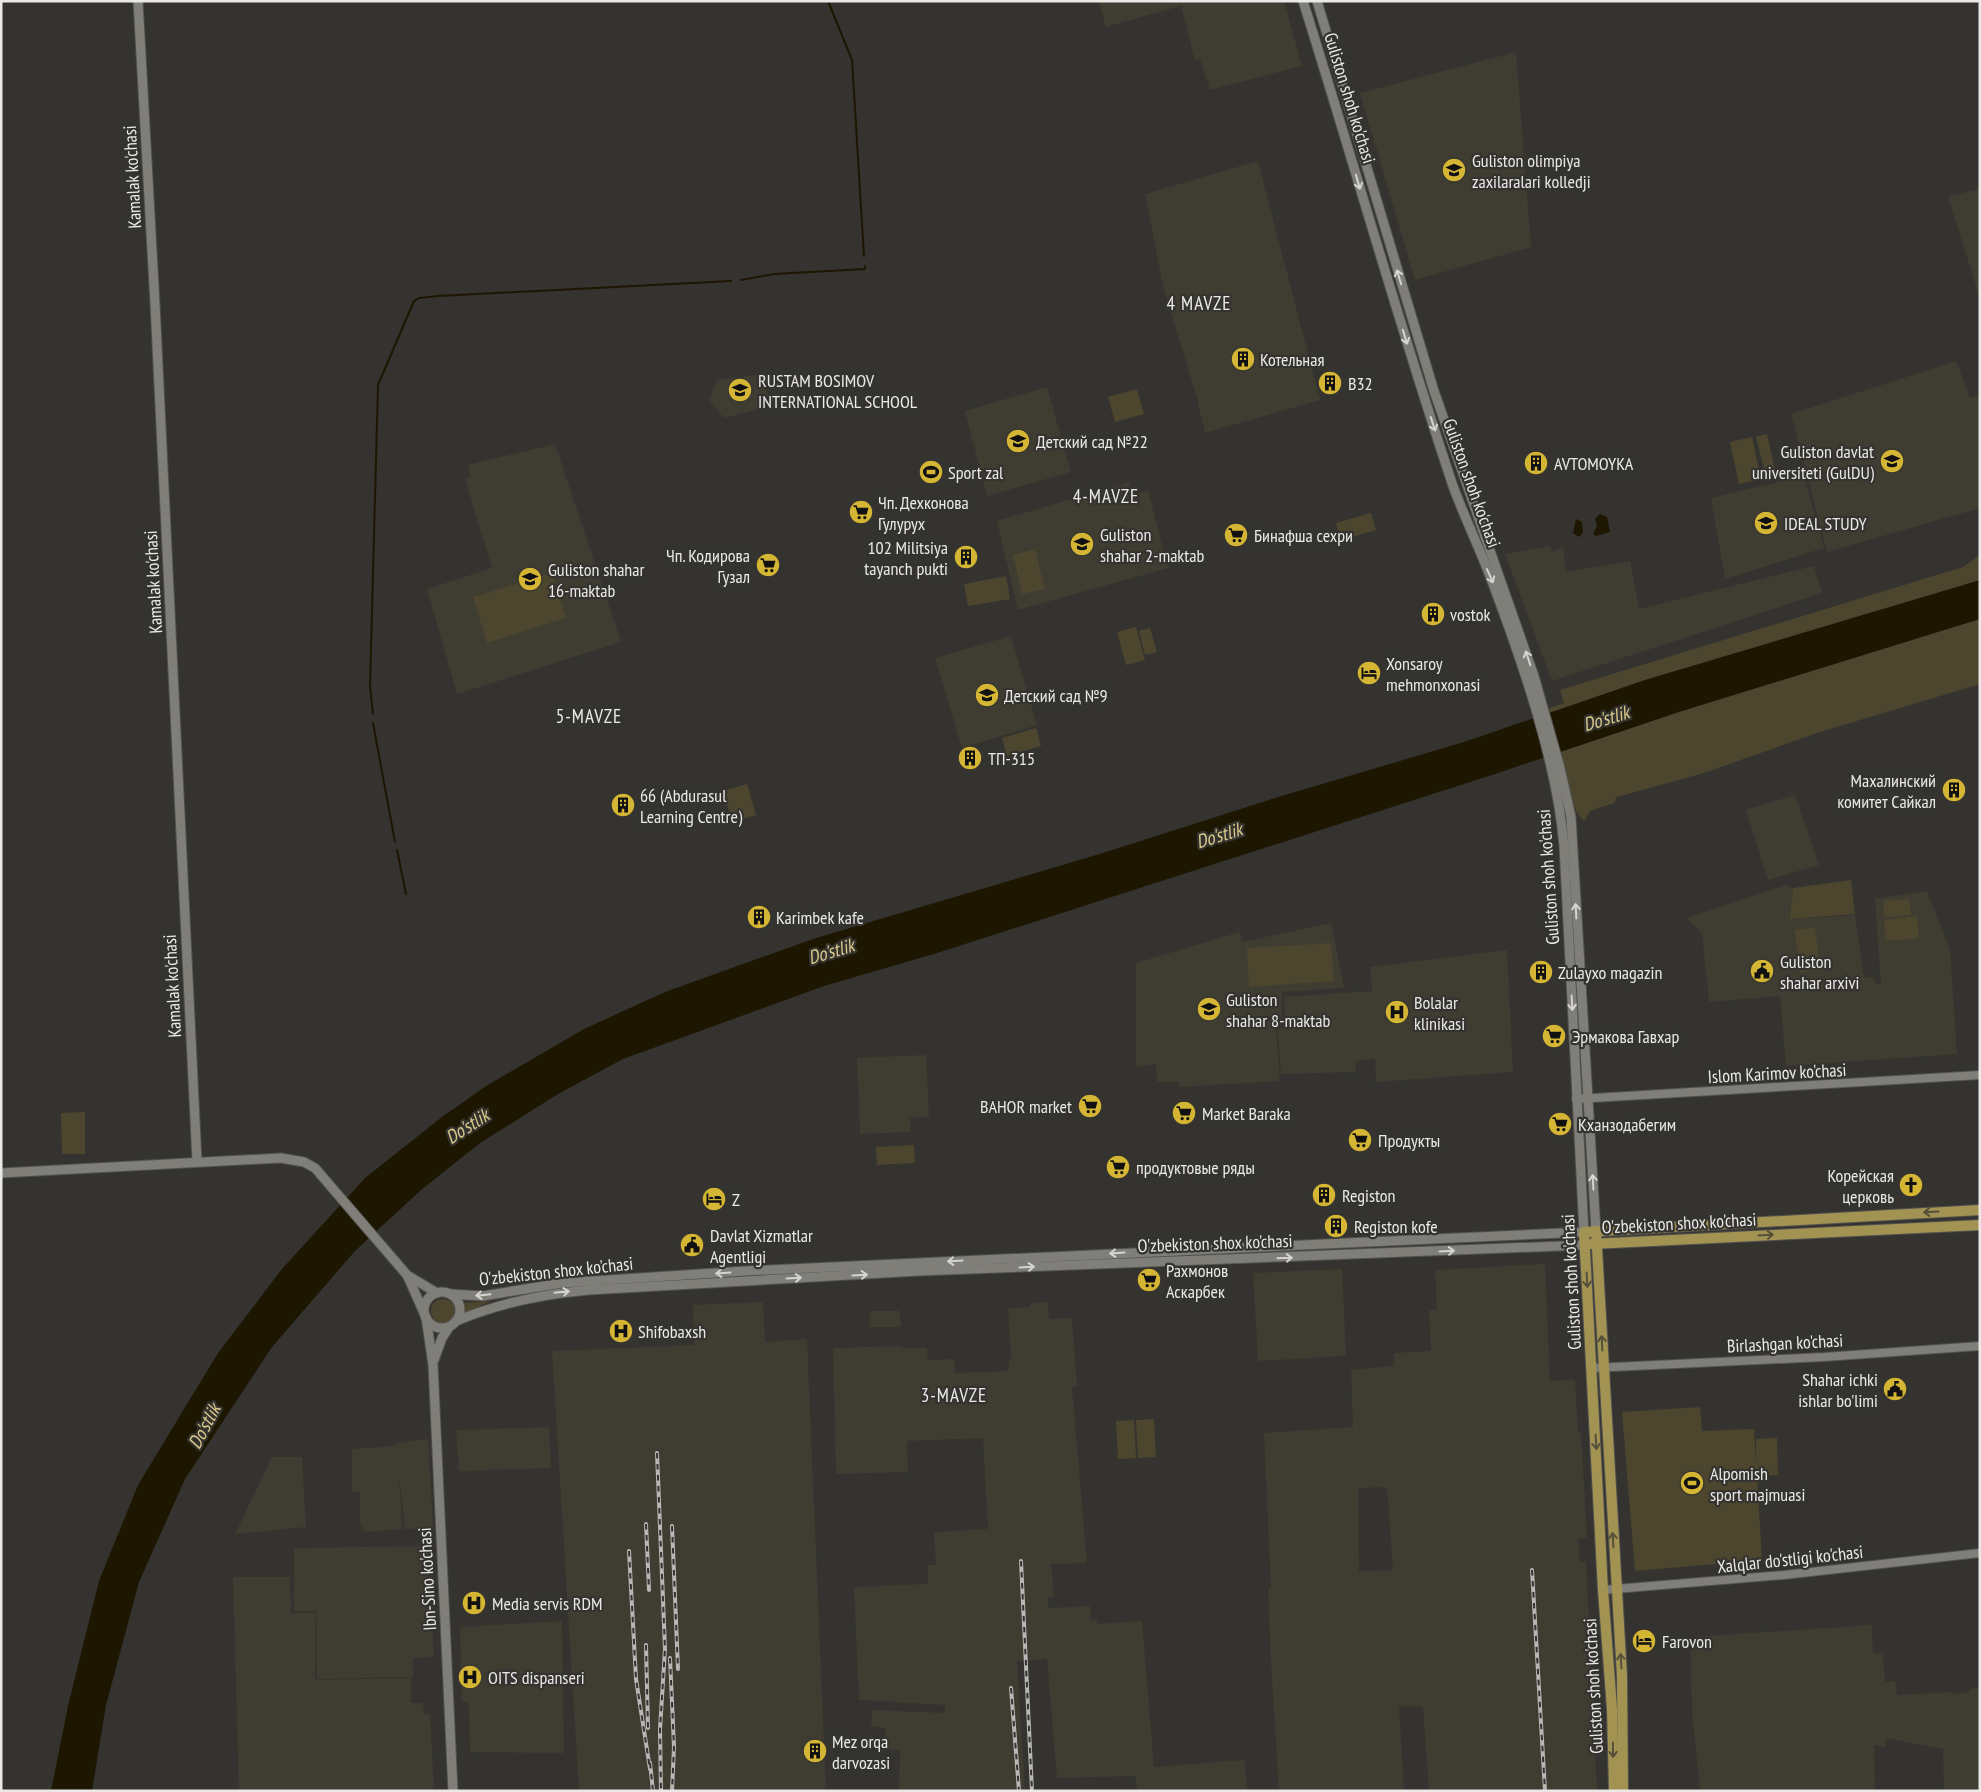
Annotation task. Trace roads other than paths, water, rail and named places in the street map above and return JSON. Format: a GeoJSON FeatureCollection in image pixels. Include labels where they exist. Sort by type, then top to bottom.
{"type":"FeatureCollection","features":[{"type":"Feature","properties":{"kind":"main road","name":"Kamalak ko'chasi"},"geometry":{"type":"LineString","coordinates":[[138,1],[156,314],[197,1161]]}},
{"type":"Feature","properties":{"kind":"main road","name":"Guliston shoh ko'chasi"},"geometry":{"type":"LineString","coordinates":[[1303,1],[1412,360],[1461,509],[1493,583],[1538,706]]}},
{"type":"Feature","properties":{"kind":"main road","name":"Guliston shoh ko'chasi"},"geometry":{"type":"LineString","coordinates":[[1317,1],[1434,391],[1483,532],[1516,619],[1538,706],[1570,817],[1589,1099],[1615,1589],[1622,1676],[1623,1791]]}},
{"type":"Feature","properties":{"kind":"main road","name":"Guliston shoh ko'chasi"},"geometry":{"type":"LineString","coordinates":[[1556,769],[1564,846],[1602,1590],[1612,1709],[1614,1791]]}},
{"type":"Feature","properties":{"kind":"main road"},"geometry":{"type":"LineString","coordinates":[[1,1173],[281,1158],[294,1159],[315,1168],[406,1275],[437,1293],[450,1294],[455,1298],[460,1309],[438,1347],[433,1365]]}},
{"type":"Feature","properties":{"kind":"main road","name":"O'zbekiston shox ko'chasi"},"geometry":{"type":"LineString","coordinates":[[450,1294],[482,1296],[562,1282],[600,1279],[1584,1232],[1980,1210]]}},
{"type":"Feature","properties":{"kind":"main road","name":"O'zbekiston shox ko'chasi"},"geometry":{"type":"LineString","coordinates":[[453,1324],[501,1305],[556,1293],[589,1290],[919,1271],[1585,1245],[1980,1224]]}},
{"type":"Feature","properties":{"kind":"main road"},"geometry":{"type":"LineString","coordinates":[[1617,1230],[1618,1242]]}},
{"type":"Feature","properties":{"kind":"main road"},"geometry":{"type":"LineString","coordinates":[[1562,1233],[1562,1246]]}},
{"type":"Feature","properties":{"kind":"main road","name":"Ibn-Sino ko'chasi"},"geometry":{"type":"LineString","coordinates":[[406,1275],[425,1316],[433,1365],[453,1791]]}},
{"type":"Feature","properties":{"kind":"main road"},"geometry":{"type":"LineString","coordinates":[[437,1293],[427,1302],[425,1316],[438,1328],[453,1324]]}},
{"type":"Feature","properties":{"kind":"street","name":"Islom Karimov ko'chasi"},"geometry":{"type":"LineString","coordinates":[[1576,1100],[1980,1075]]}},
{"type":"Feature","properties":{"kind":"street","name":"Birlashgan ko'chasi"},"geometry":{"type":"LineString","coordinates":[[1592,1368],[1824,1357],[1980,1346]]}},
{"type":"Feature","properties":{"kind":"street","name":"Xalqlar do'stligi ko'chasi"},"geometry":{"type":"LineString","coordinates":[[1602,1590],[1784,1575],[1980,1553]]}},
{"type":"Feature","properties":{"kind":"water"},"geometry":{"type":"Polygon","coordinates":[[[1600,514],[1607,517],[1610,532],[1596,536],[1593,534],[1597,526],[1595,519],[1600,514]]]}},
{"type":"Feature","properties":{"kind":"water"},"geometry":{"type":"Polygon","coordinates":[[[1576,519],[1582,522],[1583,532],[1579,537],[1573,533],[1576,519]]]}},
{"type":"Feature","properties":{"kind":"water","name":"Do'stlik"},"geometry":{"type":"Polygon","coordinates":[[[1980,580],[1980,619],[1679,712],[1495,774],[937,953],[824,986],[623,1059],[558,1094],[480,1143],[421,1190],[355,1251],[272,1347],[185,1479],[139,1582],[106,1705],[92,1791],[51,1791],[68,1706],[99,1581],[138,1485],[218,1353],[282,1269],[365,1178],[442,1117],[486,1086],[584,1029],[665,992],[816,938],[1103,853],[1275,798],[1464,742],[1645,680],[1980,580]]]}},
{"type":"Feature","properties":{"kind":"waterway"},"geometry":{"type":"LineString","coordinates":[[828,1],[852,60],[864,256]]}},
{"type":"Feature","properties":{"kind":"waterway"},"geometry":{"type":"LineString","coordinates":[[741,280],[774,274],[865,269],[865,266]]}},
{"type":"Feature","properties":{"kind":"waterway"},"geometry":{"type":"LineString","coordinates":[[373,714],[370,686],[378,385],[414,301],[419,298],[438,296],[731,281]]}},
{"type":"Feature","properties":{"kind":"waterway"},"geometry":{"type":"LineString","coordinates":[[373,723],[395,842]]}},
{"type":"Feature","properties":{"kind":"waterway"},"geometry":{"type":"LineString","coordinates":[[397,850],[406,894]]}},
{"type":"Feature","properties":{"kind":"railway"},"geometry":{"type":"LineString","coordinates":[[657,1453],[665,1649],[660,1729],[661,1791]]}},
{"type":"Feature","properties":{"kind":"railway"},"geometry":{"type":"LineString","coordinates":[[646,1524],[649,1590]]}},
{"type":"Feature","properties":{"kind":"railway"},"geometry":{"type":"LineString","coordinates":[[672,1526],[678,1669]]}},
{"type":"Feature","properties":{"kind":"railway"},"geometry":{"type":"LineString","coordinates":[[629,1551],[636,1679],[650,1769]]}},
{"type":"Feature","properties":{"kind":"railway"},"geometry":{"type":"LineString","coordinates":[[1021,1561],[1032,1791]]}},
{"type":"Feature","properties":{"kind":"railway"},"geometry":{"type":"LineString","coordinates":[[1532,1570],[1545,1791]]}},
{"type":"Feature","properties":{"kind":"railway"},"geometry":{"type":"LineString","coordinates":[[646,1645],[648,1728]]}},
{"type":"Feature","properties":{"kind":"railway"},"geometry":{"type":"LineString","coordinates":[[670,1658],[674,1747],[672,1791]]}},
{"type":"Feature","properties":{"kind":"railway"},"geometry":{"type":"LineString","coordinates":[[1011,1688],[1019,1791]]}},
{"type":"Feature","properties":{"kind":"railway"},"geometry":{"type":"LineString","coordinates":[[650,1763],[653,1791]]}},
{"type":"Feature","properties":{"kind":"place","name":"Guliston olimpiya zaxilaralari kolledji"},"geometry":{"type":"Point","coordinates":[1454,170]}},
{"type":"Feature","properties":{"kind":"place","name":"Котельная"},"geometry":{"type":"Point","coordinates":[1243,359]}},
{"type":"Feature","properties":{"kind":"place","name":"B32"},"geometry":{"type":"Point","coordinates":[1330,383]}},
{"type":"Feature","properties":{"kind":"place","name":"RUSTAM BOSIMOV INTERNATIONAL SCHOOL"},"geometry":{"type":"Point","coordinates":[740,390]}},
{"type":"Feature","properties":{"kind":"place","name":"Детский сад №22"},"geometry":{"type":"Point","coordinates":[1018,441]}},
{"type":"Feature","properties":{"kind":"place","name":"Guliston davlat universiteti (GulDU)"},"geometry":{"type":"Point","coordinates":[1892,461]}},
{"type":"Feature","properties":{"kind":"place","name":"AVTOMOYKA"},"geometry":{"type":"Point","coordinates":[1536,463]}},
{"type":"Feature","properties":{"kind":"place","name":"Sport zal"},"geometry":{"type":"Point","coordinates":[931,472]}},
{"type":"Feature","properties":{"kind":"place","name":"Чп. Дехконова Гулурух"},"geometry":{"type":"Point","coordinates":[861,512]}},
{"type":"Feature","properties":{"kind":"place","name":"IDEAL STUDY"},"geometry":{"type":"Point","coordinates":[1766,523]}},
{"type":"Feature","properties":{"kind":"place","name":"Бинафша сехри"},"geometry":{"type":"Point","coordinates":[1236,535]}},
{"type":"Feature","properties":{"kind":"place","name":"Guliston shahar 2-maktab"},"geometry":{"type":"Point","coordinates":[1082,544]}},
{"type":"Feature","properties":{"kind":"place","name":"102 Militsiya tayanch pukti"},"geometry":{"type":"Point","coordinates":[966,557]}},
{"type":"Feature","properties":{"kind":"place","name":"Чп. Кодирова Гузал"},"geometry":{"type":"Point","coordinates":[768,565]}},
{"type":"Feature","properties":{"kind":"place","name":"Guliston shahar 16-maktab"},"geometry":{"type":"Point","coordinates":[530,579]}},
{"type":"Feature","properties":{"kind":"place","name":"vostok"},"geometry":{"type":"Point","coordinates":[1433,614]}},
{"type":"Feature","properties":{"kind":"place","name":"Xonsaroy mehmonxonasi"},"geometry":{"type":"Point","coordinates":[1369,673]}},
{"type":"Feature","properties":{"kind":"place","name":"Детский сад №9"},"geometry":{"type":"Point","coordinates":[987,695]}},
{"type":"Feature","properties":{"kind":"place","name":"ТП-315"},"geometry":{"type":"Point","coordinates":[970,758]}},
{"type":"Feature","properties":{"kind":"place","name":"Махалинский комитет Сайкал"},"geometry":{"type":"Point","coordinates":[1954,790]}},
{"type":"Feature","properties":{"kind":"place","name":"66 (Abdurasul Learning Centre)"},"geometry":{"type":"Point","coordinates":[623,805]}},
{"type":"Feature","properties":{"kind":"place","name":"Karimbek kafe"},"geometry":{"type":"Point","coordinates":[759,917]}},
{"type":"Feature","properties":{"kind":"place","name":"Guliston shahar arxivi"},"geometry":{"type":"Point","coordinates":[1762,971]}},
{"type":"Feature","properties":{"kind":"place","name":"Zulayxo magazin"},"geometry":{"type":"Point","coordinates":[1541,972]}},
{"type":"Feature","properties":{"kind":"place","name":"Guliston shahar 8-maktab"},"geometry":{"type":"Point","coordinates":[1209,1009]}},
{"type":"Feature","properties":{"kind":"place","name":"Bolalar klinikasi"},"geometry":{"type":"Point","coordinates":[1397,1012]}},
{"type":"Feature","properties":{"kind":"place","name":"Эрмакова Гавхар"},"geometry":{"type":"Point","coordinates":[1554,1036]}},
{"type":"Feature","properties":{"kind":"place","name":"BAHOR market"},"geometry":{"type":"Point","coordinates":[1090,1106]}},
{"type":"Feature","properties":{"kind":"place","name":"Market Baraka"},"geometry":{"type":"Point","coordinates":[1184,1113]}},
{"type":"Feature","properties":{"kind":"place","name":"Кханзодабегим"},"geometry":{"type":"Point","coordinates":[1560,1124]}},
{"type":"Feature","properties":{"kind":"place","name":"Продукты"},"geometry":{"type":"Point","coordinates":[1360,1140]}},
{"type":"Feature","properties":{"kind":"place","name":"продуктовые ряды"},"geometry":{"type":"Point","coordinates":[1118,1167]}},
{"type":"Feature","properties":{"kind":"place","name":"Корейская церковь"},"geometry":{"type":"Point","coordinates":[1911,1185]}},
{"type":"Feature","properties":{"kind":"place","name":"Registon"},"geometry":{"type":"Point","coordinates":[1324,1195]}},
{"type":"Feature","properties":{"kind":"place","name":"Z"},"geometry":{"type":"Point","coordinates":[714,1199]}},
{"type":"Feature","properties":{"kind":"place","name":"Registon kofe"},"geometry":{"type":"Point","coordinates":[1336,1226]}},
{"type":"Feature","properties":{"kind":"place","name":"Davlat Xizmatlar Agentligi"},"geometry":{"type":"Point","coordinates":[692,1245]}},
{"type":"Feature","properties":{"kind":"place","name":"Рахмонов Аскарбек"},"geometry":{"type":"Point","coordinates":[1149,1280]}},
{"type":"Feature","properties":{"kind":"place","name":"Shifobaxsh"},"geometry":{"type":"Point","coordinates":[621,1331]}},
{"type":"Feature","properties":{"kind":"place","name":"Shahar ichki ishlar bo'limi"},"geometry":{"type":"Point","coordinates":[1895,1389]}},
{"type":"Feature","properties":{"kind":"place","name":"Alpomish sport majmuasi"},"geometry":{"type":"Point","coordinates":[1692,1483]}},
{"type":"Feature","properties":{"kind":"place","name":"Media servis RDM"},"geometry":{"type":"Point","coordinates":[474,1603]}},
{"type":"Feature","properties":{"kind":"place","name":"Farovon"},"geometry":{"type":"Point","coordinates":[1644,1641]}},
{"type":"Feature","properties":{"kind":"place","name":"OITS dispanseri"},"geometry":{"type":"Point","coordinates":[470,1677]}},
{"type":"Feature","properties":{"kind":"place","name":"Mez orqa darvozasi"},"geometry":{"type":"Point","coordinates":[815,1751]}},
{"type":"Feature","properties":{"kind":"district","name":"4 MAVZE"},"geometry":{"type":"Point","coordinates":[1199,303]}},
{"type":"Feature","properties":{"kind":"district","name":"4-MAVZE"},"geometry":{"type":"Point","coordinates":[1106,496]}},
{"type":"Feature","properties":{"kind":"district","name":"5-MAVZE"},"geometry":{"type":"Point","coordinates":[589,716]}},
{"type":"Feature","properties":{"kind":"district","name":"3-MAVZE"},"geometry":{"type":"Point","coordinates":[954,1395]}}]}
